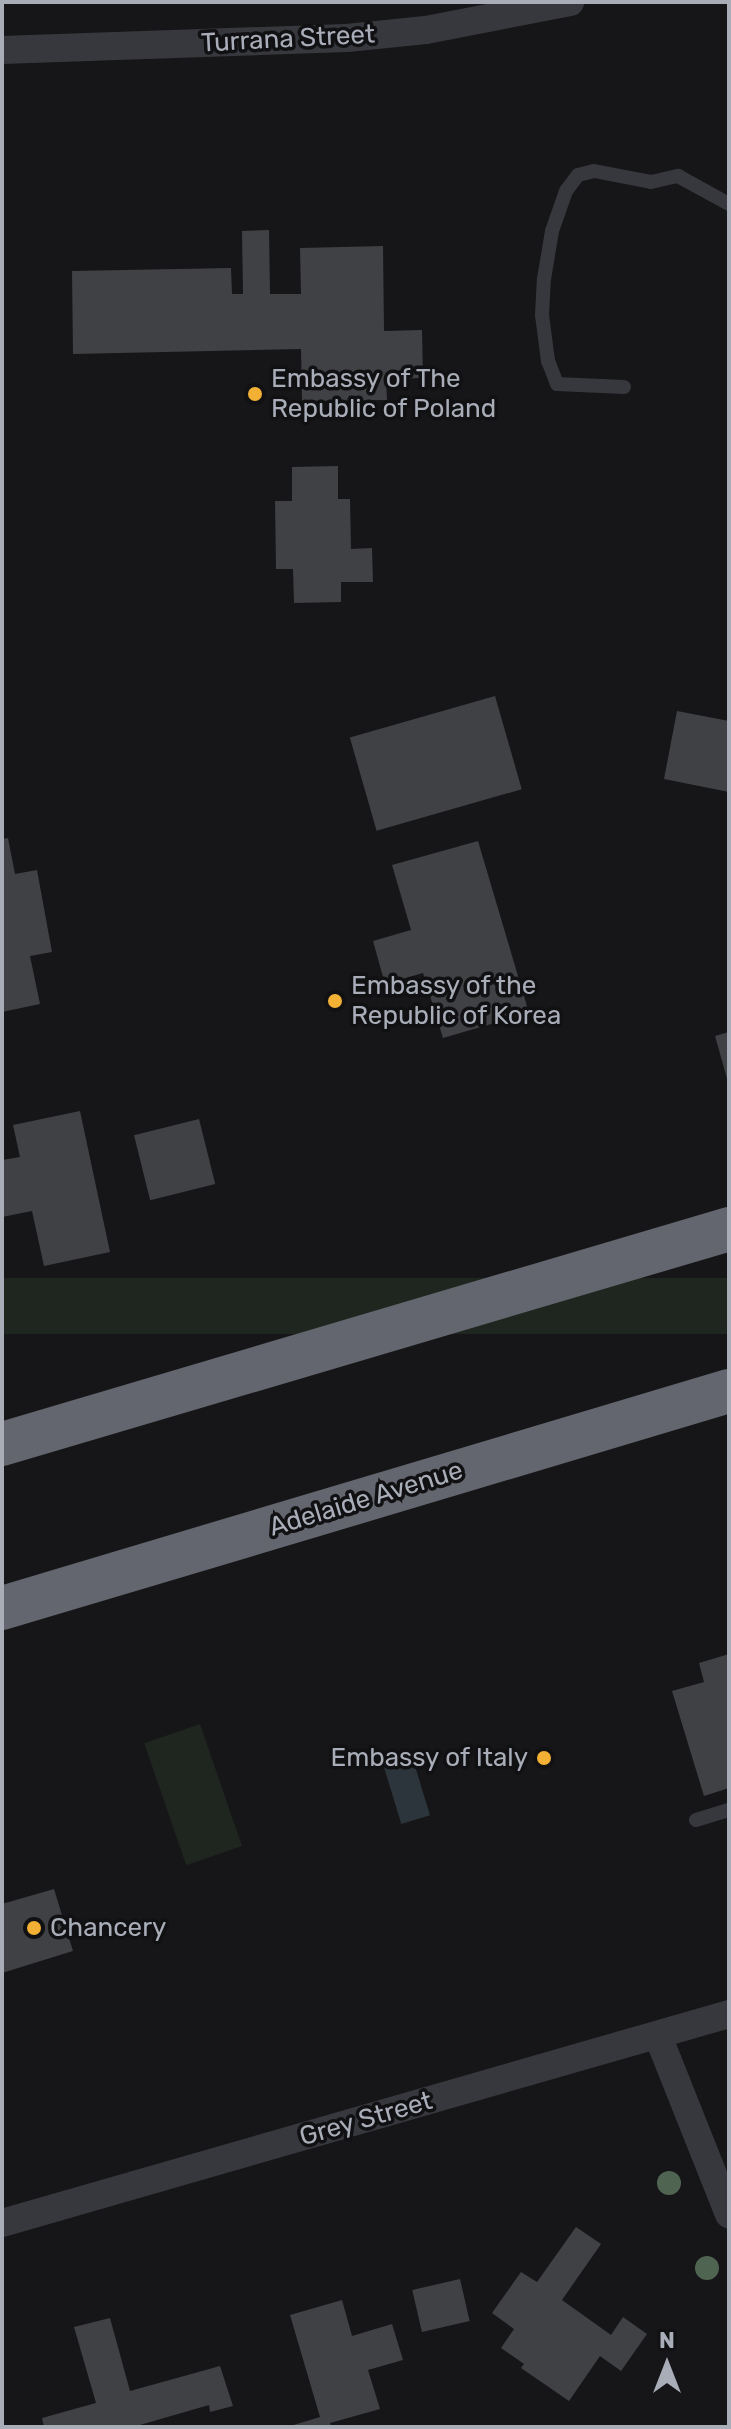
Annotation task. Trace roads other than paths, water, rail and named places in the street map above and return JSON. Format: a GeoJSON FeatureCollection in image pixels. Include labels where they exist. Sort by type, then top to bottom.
{"type":"FeatureCollection","features":[{"type":"Feature","properties":{"kind":"highway"},"geometry":{"type":"LineString","coordinates":[[2,1444],[729,1229]]}},
{"type":"Feature","properties":{"kind":"highway","name":"Adelaide Avenue"},"geometry":{"type":"LineString","coordinates":[[2,1608],[729,1391]]}},
{"type":"Feature","properties":{"kind":"street","name":"Turrana Street"},"geometry":{"type":"LineString","coordinates":[[2,50],[347,38],[426,30],[570,2]]}},
{"type":"Feature","properties":{"kind":"street","name":"Grey Street"},"geometry":{"type":"LineString","coordinates":[[2,2223],[729,2014]]}},
{"type":"Feature","properties":{"kind":"street"},"geometry":{"type":"LineString","coordinates":[[658,2036],[729,2214]]}},
{"type":"Feature","properties":{"kind":"lane"},"geometry":{"type":"LineString","coordinates":[[624,387],[557,384],[548,361],[542,315],[544,279],[552,231],[566,191],[578,175],[594,171],[651,182],[678,176],[729,204]]}},
{"type":"Feature","properties":{"kind":"lane"},"geometry":{"type":"LineString","coordinates":[[696,1820],[729,1810]]}},
{"type":"Feature","properties":{"kind":"place","name":"Embassy of The Republic of Poland"},"geometry":{"type":"Point","coordinates":[255,394]}},
{"type":"Feature","properties":{"kind":"place","name":"Embassy of the Republic of Korea"},"geometry":{"type":"Point","coordinates":[335,1001]}},
{"type":"Feature","properties":{"kind":"place","name":"Embassy of Italy"},"geometry":{"type":"Point","coordinates":[544,1758]}},
{"type":"Feature","properties":{"kind":"place","name":"Chancery"},"geometry":{"type":"Point","coordinates":[34,1928]}}]}
